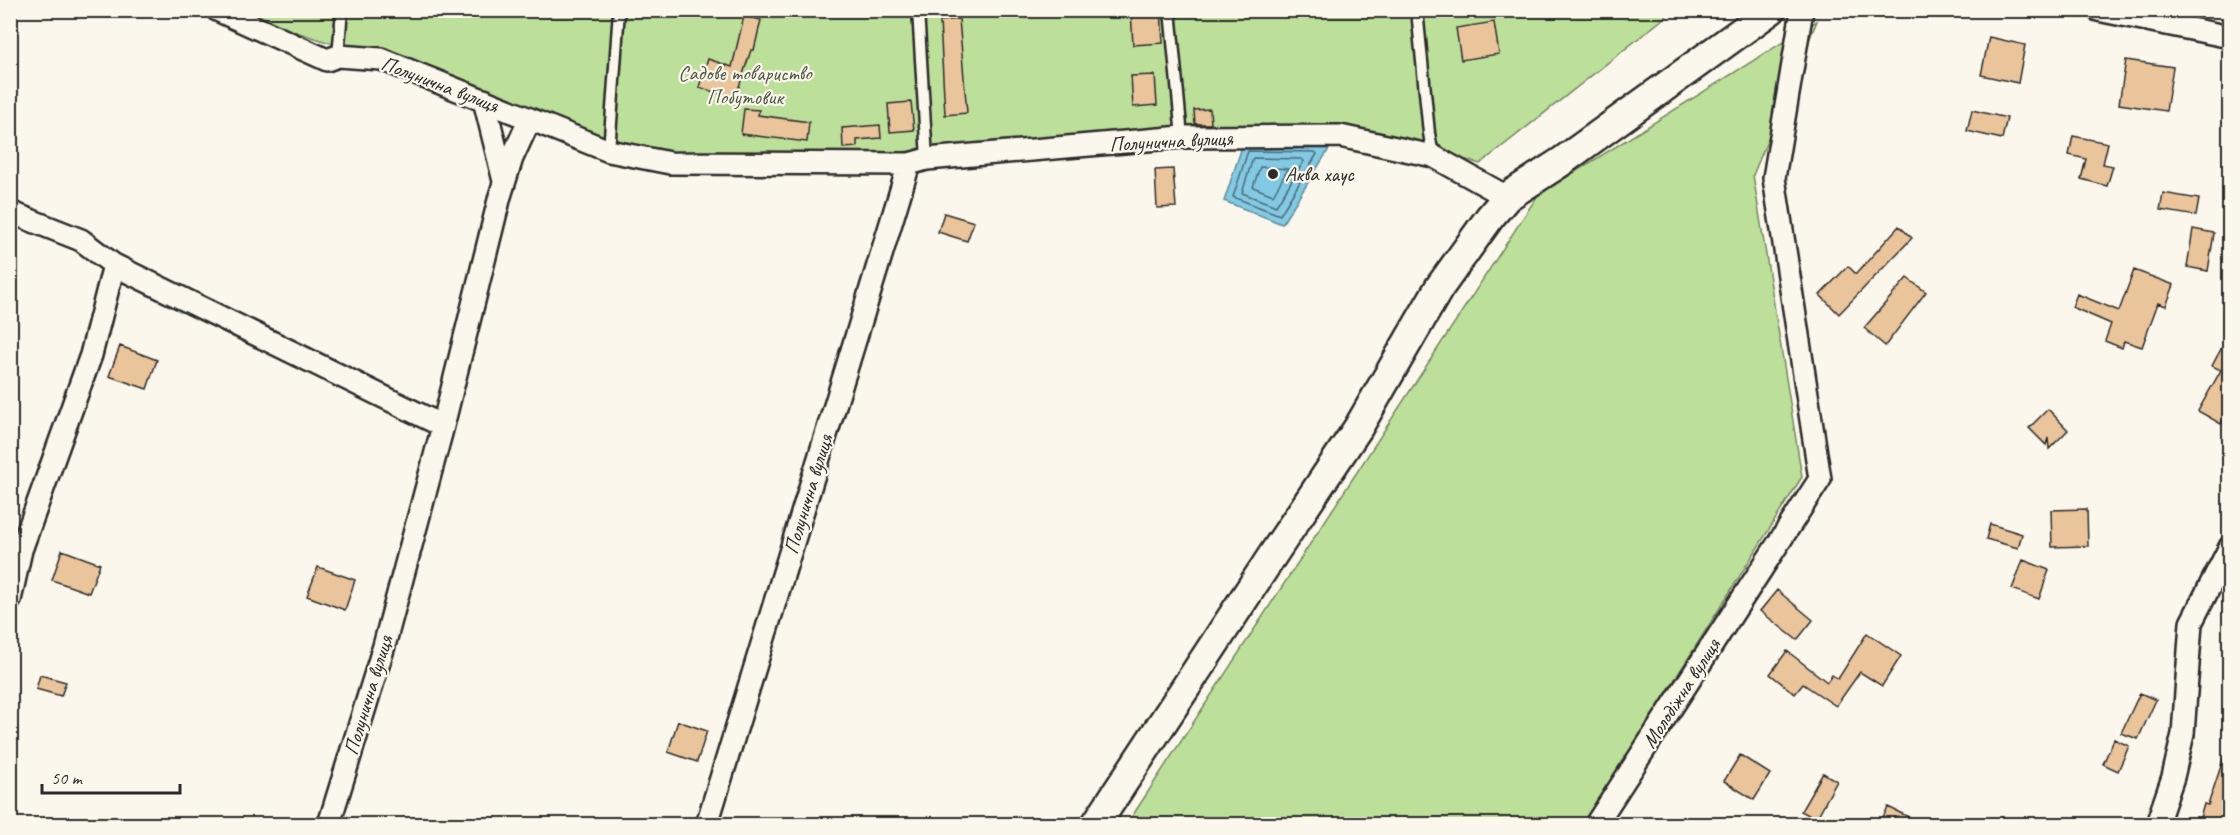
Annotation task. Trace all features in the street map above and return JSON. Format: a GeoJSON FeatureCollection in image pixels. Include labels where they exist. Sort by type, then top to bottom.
{"type":"FeatureCollection","features":[{"type":"Feature","properties":{"kind":"main road"},"geometry":{"type":"LineString","coordinates":[[1096,825],[1269,559],[1358,428],[1439,288],[1490,217],[1508,198],[1771,10]]}},
{"type":"Feature","properties":{"kind":"street","name":"Полунична вулиця"},"geometry":{"type":"LineString","coordinates":[[217,10],[327,60],[338,56],[381,59],[609,151],[670,163],[918,161],[1182,137],[1340,136],[1433,156],[1508,198]]}},
{"type":"Feature","properties":{"kind":"street","name":"Молодіжна вулиця"},"geometry":{"type":"LineString","coordinates":[[1596,825],[1820,479],[1774,178],[1802,10]]}},
{"type":"Feature","properties":{"kind":"street"},"geometry":{"type":"LineString","coordinates":[[2098,10],[2229,37]]}},
{"type":"Feature","properties":{"kind":"street"},"geometry":{"type":"LineString","coordinates":[[484,100],[505,181]]}},
{"type":"Feature","properties":{"kind":"street","name":"Полунична вулиця"},"geometry":{"type":"LineString","coordinates":[[329,825],[384,646],[505,181],[512,158],[530,119]]}},
{"type":"Feature","properties":{"kind":"street","name":"Полунична вулиця"},"geometry":{"type":"LineString","coordinates":[[707,825],[918,161]]}},
{"type":"Feature","properties":{"kind":"street"},"geometry":{"type":"LineString","coordinates":[[10,212],[81,240],[114,266],[443,426]]}},
{"type":"Feature","properties":{"kind":"street"},"geometry":{"type":"LineString","coordinates":[[10,600],[21,550],[92,355],[114,266]]}},
{"type":"Feature","properties":{"kind":"street"},"geometry":{"type":"LineString","coordinates":[[2157,825],[2173,777],[2183,734],[2191,623],[2229,547]]}},
{"type":"Feature","properties":{"kind":"lane"},"geometry":{"type":"LineString","coordinates":[[338,56],[342,10]]}},
{"type":"Feature","properties":{"kind":"lane"},"geometry":{"type":"LineString","coordinates":[[609,151],[620,10]]}},
{"type":"Feature","properties":{"kind":"lane"},"geometry":{"type":"LineString","coordinates":[[918,10],[918,161]]}},
{"type":"Feature","properties":{"kind":"lane"},"geometry":{"type":"LineString","coordinates":[[1170,10],[1182,137]]}},
{"type":"Feature","properties":{"kind":"lane"},"geometry":{"type":"LineString","coordinates":[[1418,10],[1433,156]]}},
{"type":"Feature","properties":{"kind":"green space","name":"Садове товариство Побутовик"},"geometry":{"type":"Polygon","coordinates":[[[242,10],[1673,11],[1480,164],[1364,129],[1032,144],[746,161],[637,153],[450,81],[242,15],[242,10]]]}},
{"type":"Feature","properties":{"kind":"green space"},"geometry":{"type":"Polygon","coordinates":[[[1817,21],[1753,175],[1802,477],[1584,824],[1127,824],[1538,195],[1817,21]]]}},
{"type":"Feature","properties":{"kind":"water","name":"Аква хаус"},"geometry":{"type":"Polygon","coordinates":[[[1243,144],[1331,146],[1282,224],[1224,201],[1243,144]]]}},
{"type":"Feature","properties":{"kind":"building"},"geometry":{"type":"Polygon","coordinates":[[[1131,10],[1161,10],[1163,43],[1133,45],[1131,10]]]}},
{"type":"Feature","properties":{"kind":"building"},"geometry":{"type":"Polygon","coordinates":[[[744,16],[761,20],[754,50],[751,50],[735,99],[699,87],[708,59],[732,67],[744,16]]]}},
{"type":"Feature","properties":{"kind":"building"},"geometry":{"type":"Polygon","coordinates":[[[959,19],[967,113],[945,115],[940,21],[959,19]]]}},
{"type":"Feature","properties":{"kind":"building"},"geometry":{"type":"Polygon","coordinates":[[[1494,22],[1499,54],[1461,60],[1456,28],[1494,22]]]}},
{"type":"Feature","properties":{"kind":"building"},"geometry":{"type":"Polygon","coordinates":[[[1989,37],[2025,45],[2018,83],[1981,75],[1989,37]]]}},
{"type":"Feature","properties":{"kind":"building"},"geometry":{"type":"Polygon","coordinates":[[[2126,60],[2173,67],[2166,111],[2119,104],[2126,60]]]}},
{"type":"Feature","properties":{"kind":"building"},"geometry":{"type":"Polygon","coordinates":[[[1155,75],[1157,105],[1133,107],[1131,76],[1155,75]]]}},
{"type":"Feature","properties":{"kind":"building"},"geometry":{"type":"Polygon","coordinates":[[[911,102],[914,130],[890,132],[888,104],[911,102]]]}},
{"type":"Feature","properties":{"kind":"building"},"geometry":{"type":"Polygon","coordinates":[[[744,109],[759,110],[758,115],[809,122],[807,142],[741,134],[744,109]]]}},
{"type":"Feature","properties":{"kind":"building"},"geometry":{"type":"Polygon","coordinates":[[[1210,109],[1211,124],[1195,124],[1194,110],[1210,109]]]}},
{"type":"Feature","properties":{"kind":"building"},"geometry":{"type":"Polygon","coordinates":[[[1972,110],[2007,118],[2002,139],[1967,131],[1972,110]]]}},
{"type":"Feature","properties":{"kind":"building"},"geometry":{"type":"Polygon","coordinates":[[[880,125],[881,138],[857,140],[857,147],[843,148],[842,128],[880,125]]]}},
{"type":"Feature","properties":{"kind":"building"},"geometry":{"type":"Polygon","coordinates":[[[2073,136],[2108,143],[2103,164],[2113,166],[2107,186],[2081,179],[2086,159],[2069,155],[2073,136]]]}},
{"type":"Feature","properties":{"kind":"building"},"geometry":{"type":"Polygon","coordinates":[[[1173,169],[1176,207],[1157,208],[1155,170],[1173,169]]]}},
{"type":"Feature","properties":{"kind":"building"},"geometry":{"type":"Polygon","coordinates":[[[2163,193],[2199,199],[2196,216],[2160,210],[2163,193]]]}},
{"type":"Feature","properties":{"kind":"building"},"geometry":{"type":"Polygon","coordinates":[[[944,213],[974,222],[967,241],[938,232],[944,213]]]}},
{"type":"Feature","properties":{"kind":"building"},"geometry":{"type":"Polygon","coordinates":[[[1899,226],[1912,238],[1839,314],[1820,295],[1848,266],[1856,274],[1899,226]]]}},
{"type":"Feature","properties":{"kind":"building"},"geometry":{"type":"Polygon","coordinates":[[[2193,229],[2214,233],[2208,271],[2187,267],[2193,229]]]}},
{"type":"Feature","properties":{"kind":"building"},"geometry":{"type":"Polygon","coordinates":[[[2134,270],[2174,285],[2166,306],[2158,303],[2142,347],[2124,341],[2122,348],[2105,341],[2111,324],[2072,307],[2077,294],[2119,311],[2134,270]]]}},
{"type":"Feature","properties":{"kind":"building"},"geometry":{"type":"Polygon","coordinates":[[[1907,278],[1926,292],[1885,346],[1864,328],[1907,278]]]}},
{"type":"Feature","properties":{"kind":"building"},"geometry":{"type":"Polygon","coordinates":[[[2229,334],[2229,410],[2221,424],[2198,411],[2221,370],[2212,366],[2229,334]]]}},
{"type":"Feature","properties":{"kind":"building"},"geometry":{"type":"Polygon","coordinates":[[[120,346],[157,360],[147,389],[109,376],[120,346]]]}},
{"type":"Feature","properties":{"kind":"building"},"geometry":{"type":"Polygon","coordinates":[[[2048,409],[2068,430],[2049,449],[2048,438],[2046,445],[2029,428],[2048,409]]]}},
{"type":"Feature","properties":{"kind":"building"},"geometry":{"type":"Polygon","coordinates":[[[2087,509],[2088,546],[2052,547],[2051,510],[2087,509]]]}},
{"type":"Feature","properties":{"kind":"building"},"geometry":{"type":"Polygon","coordinates":[[[1990,524],[2022,534],[2018,548],[1986,539],[1990,524]]]}},
{"type":"Feature","properties":{"kind":"building"},"geometry":{"type":"Polygon","coordinates":[[[62,550],[100,564],[89,593],[52,580],[62,550]]]}},
{"type":"Feature","properties":{"kind":"building"},"geometry":{"type":"Polygon","coordinates":[[[2023,560],[2049,570],[2039,599],[2012,589],[2023,560]]]}},
{"type":"Feature","properties":{"kind":"building"},"geometry":{"type":"Polygon","coordinates":[[[318,567],[355,580],[345,610],[307,596],[318,567]]]}},
{"type":"Feature","properties":{"kind":"building"},"geometry":{"type":"Polygon","coordinates":[[[1777,590],[1813,620],[1797,640],[1760,611],[1777,590]]]}},
{"type":"Feature","properties":{"kind":"building"},"geometry":{"type":"Polygon","coordinates":[[[1867,633],[1901,656],[1882,686],[1860,672],[1836,706],[1803,684],[1795,694],[1770,674],[1787,651],[1827,682],[1832,675],[1838,679],[1867,633]]]}},
{"type":"Feature","properties":{"kind":"building"},"geometry":{"type":"Polygon","coordinates":[[[40,675],[66,682],[61,696],[36,689],[40,675]]]}},
{"type":"Feature","properties":{"kind":"building"},"geometry":{"type":"Polygon","coordinates":[[[2140,693],[2156,700],[2138,739],[2121,733],[2140,693]]]}},
{"type":"Feature","properties":{"kind":"building"},"geometry":{"type":"Polygon","coordinates":[[[678,721],[707,731],[697,762],[668,752],[678,721]]]}},
{"type":"Feature","properties":{"kind":"building"},"geometry":{"type":"Polygon","coordinates":[[[2114,739],[2129,746],[2118,771],[2103,764],[2114,739]]]}},
{"type":"Feature","properties":{"kind":"building"},"geometry":{"type":"Polygon","coordinates":[[[2227,748],[2229,749],[2229,808],[2225,825],[2198,825],[2204,804],[2208,805],[2227,748]]]}},
{"type":"Feature","properties":{"kind":"building"},"geometry":{"type":"Polygon","coordinates":[[[1740,755],[1770,774],[1754,800],[1724,781],[1740,755]]]}},
{"type":"Feature","properties":{"kind":"building"},"geometry":{"type":"Polygon","coordinates":[[[1823,773],[1837,781],[1816,819],[1801,811],[1823,773]]]}},
{"type":"Feature","properties":{"kind":"building"},"geometry":{"type":"Polygon","coordinates":[[[1888,807],[1925,825],[1879,825],[1888,807]]]}},
{"type":"Feature","properties":{"kind":"place","name":"Аква хаус"},"geometry":{"type":"Point","coordinates":[1273,174]}}]}
